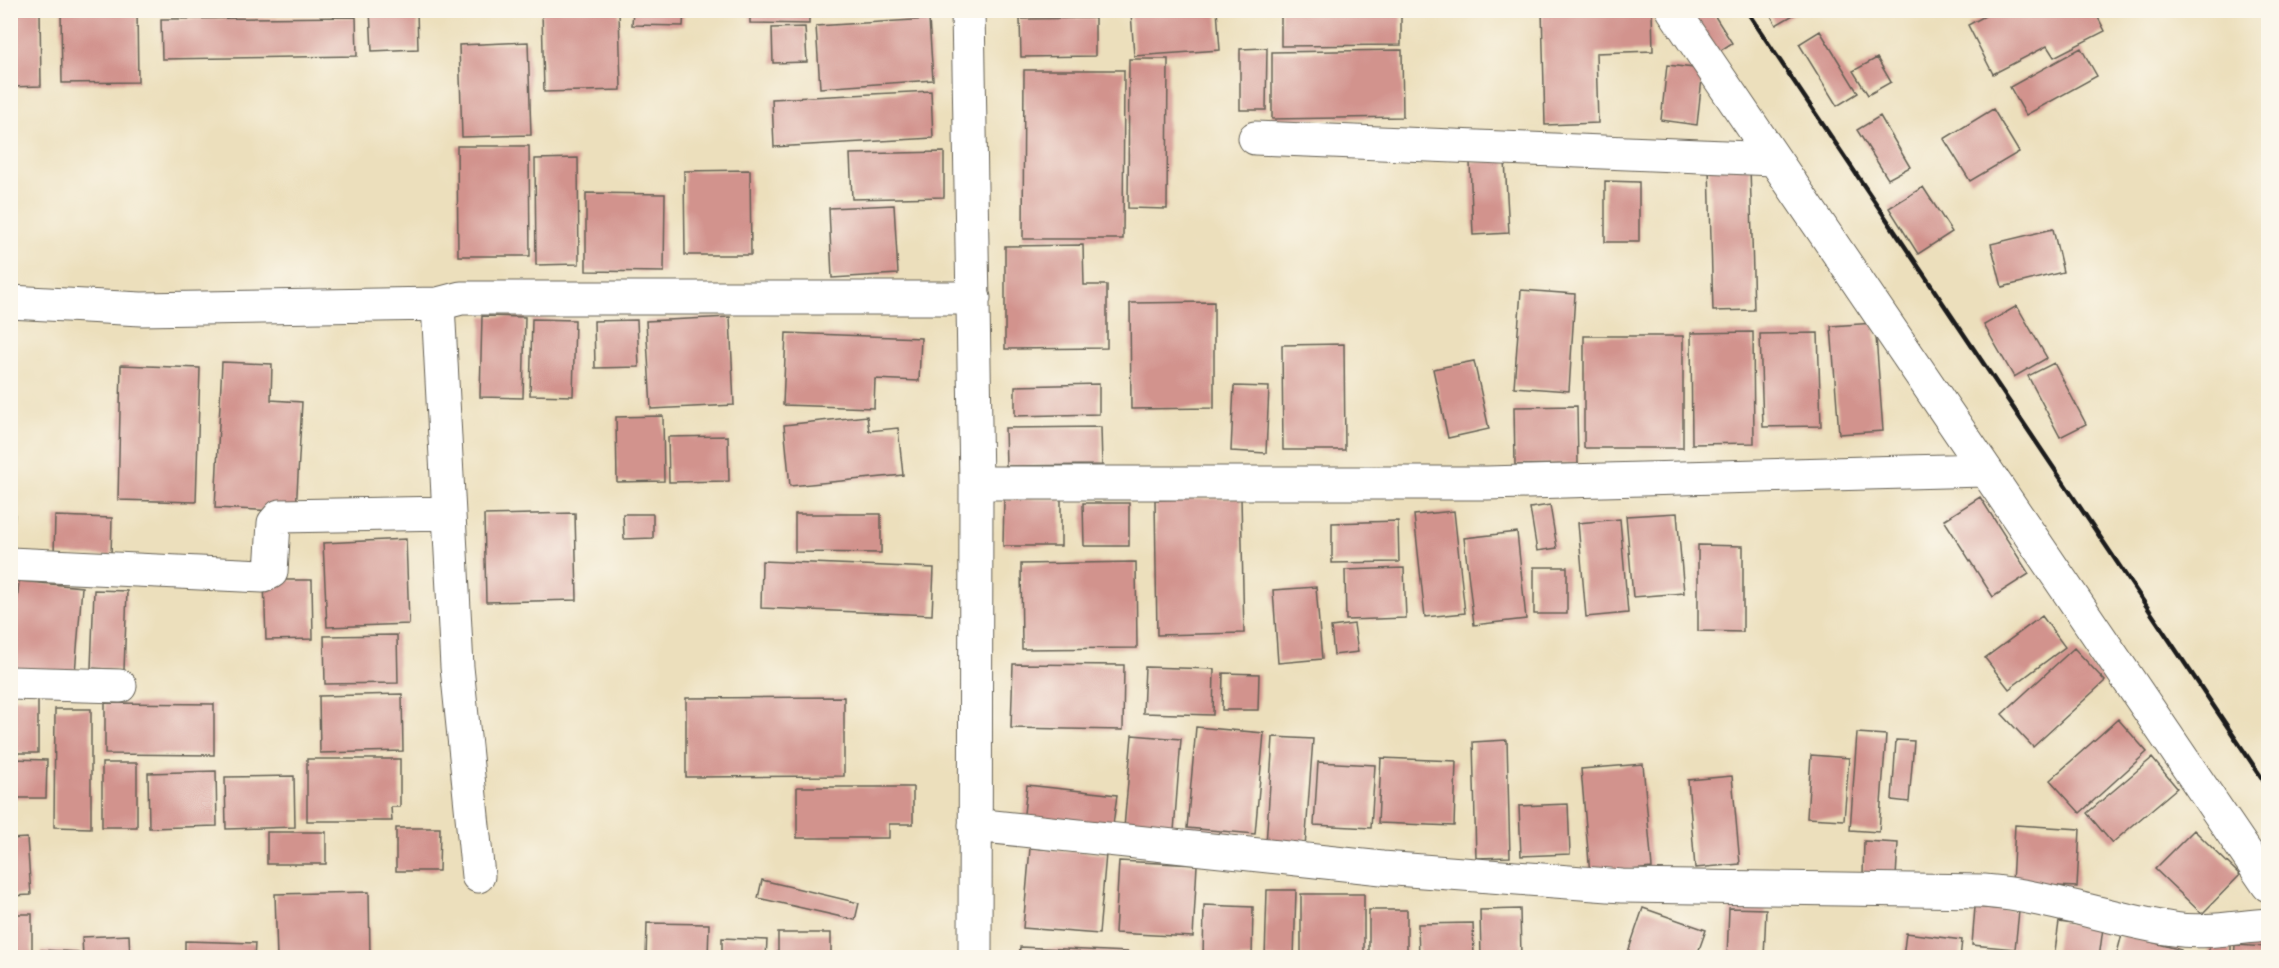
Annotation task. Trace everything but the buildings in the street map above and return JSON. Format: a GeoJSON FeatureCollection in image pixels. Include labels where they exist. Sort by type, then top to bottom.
{"type":"FeatureCollection","features":[{"type":"Feature","properties":{"kind":"street"},"geometry":{"type":"LineString","coordinates":[[968,10],[976,483],[975,957]]}},
{"type":"Feature","properties":{"kind":"street"},"geometry":{"type":"LineString","coordinates":[[1673,10],[2268,885]]}},
{"type":"Feature","properties":{"kind":"street"},"geometry":{"type":"LineString","coordinates":[[1255,138],[1774,159]]}},
{"type":"Feature","properties":{"kind":"street"},"geometry":{"type":"LineString","coordinates":[[10,302],[141,309],[438,304],[461,298],[974,298]]}},
{"type":"Feature","properties":{"kind":"street"},"geometry":{"type":"LineString","coordinates":[[438,304],[457,667],[478,876]]}},
{"type":"Feature","properties":{"kind":"street"},"geometry":{"type":"LineString","coordinates":[[976,483],[1487,483],[1984,470]]}},
{"type":"Feature","properties":{"kind":"street"},"geometry":{"type":"LineString","coordinates":[[10,564],[263,576],[270,572],[274,523],[280,516],[449,513]]}},
{"type":"Feature","properties":{"kind":"street"},"geometry":{"type":"LineString","coordinates":[[10,683],[120,686]]}},
{"type":"Feature","properties":{"kind":"street"},"geometry":{"type":"LineString","coordinates":[[975,825],[1382,868],[1622,886],[1984,891],[2014,894],[2174,929],[2201,944],[2268,925]]}},
{"type":"Feature","properties":{"kind":"railway"},"geometry":{"type":"LineString","coordinates":[[1746,10],[2268,787]]}}]}
